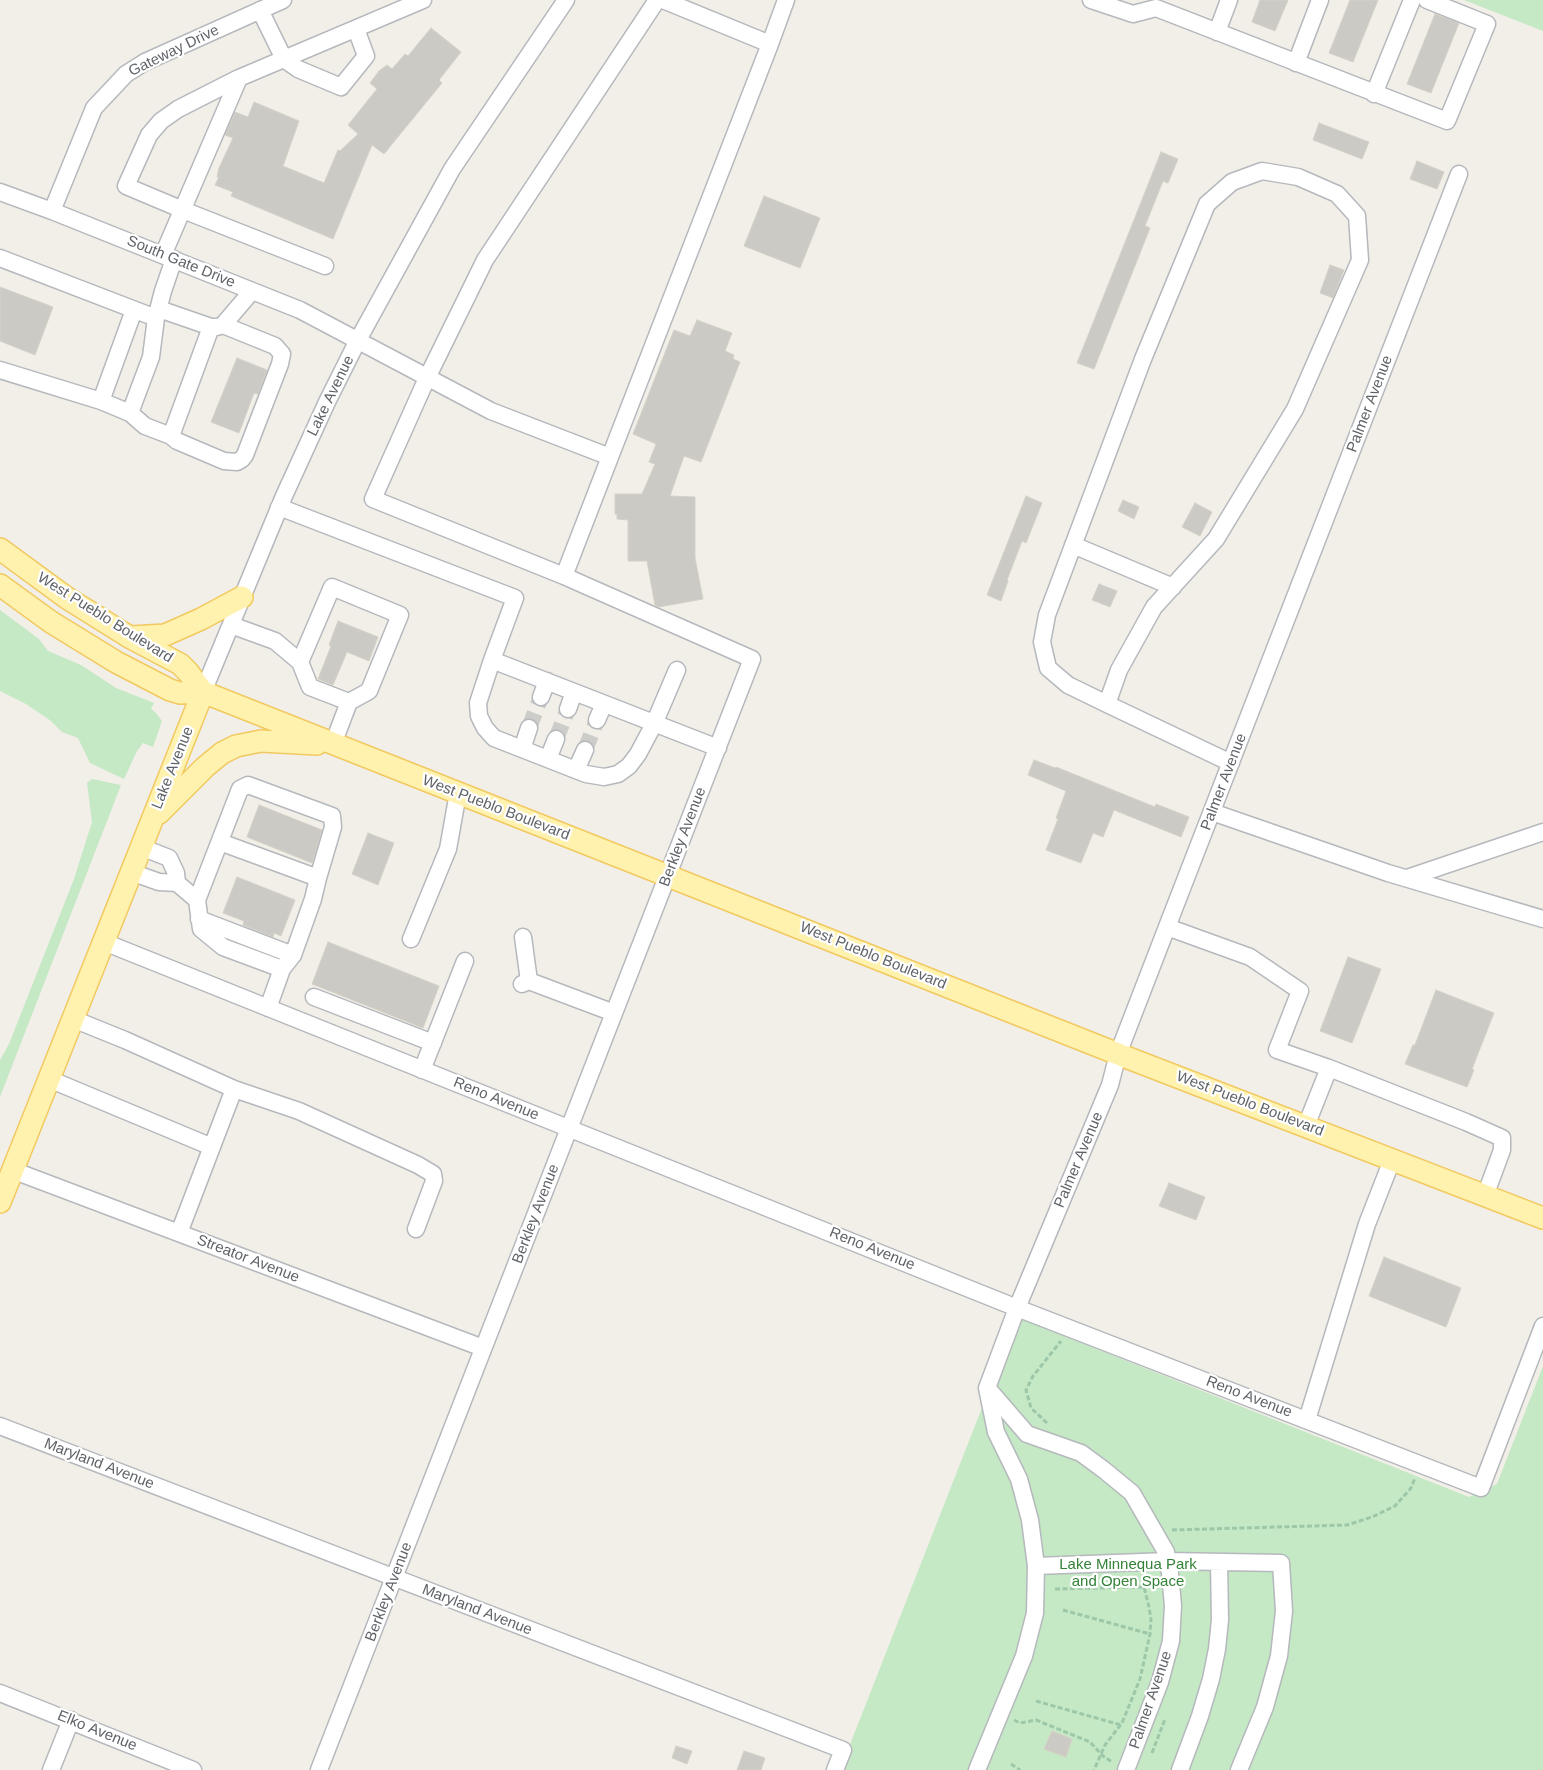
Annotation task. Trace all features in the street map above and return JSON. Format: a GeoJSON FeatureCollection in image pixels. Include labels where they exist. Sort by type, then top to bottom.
{"type":"FeatureCollection","features":[{"type":"Feature","properties":{"kind":"main road","name":"West Pueblo Boulevard"},"geometry":{"type":"LineString","coordinates":[[0,549],[67,598],[131,638],[180,664],[204,692]]}},
{"type":"Feature","properties":{"kind":"main road","name":"West Pueblo Boulevard"},"geometry":{"type":"LineString","coordinates":[[0,585],[52,622],[116,662],[170,690],[180,693],[204,692],[1118,1054],[1543,1218]]}},
{"type":"Feature","properties":{"kind":"main road"},"geometry":{"type":"LineString","coordinates":[[131,638],[165,635],[242,597]]}},
{"type":"Feature","properties":{"kind":"main road","name":"Lake Avenue"},"geometry":{"type":"LineString","coordinates":[[0,1202],[204,692]]}},
{"type":"Feature","properties":{"kind":"main road"},"geometry":{"type":"LineString","coordinates":[[152,820],[205,767],[222,753],[236,746],[261,741],[333,744]]}},
{"type":"Feature","properties":{"kind":"street","name":"Gateway Drive"},"geometry":{"type":"LineString","coordinates":[[52,211],[94,108],[115,84],[126,74],[145,62],[283,0]]}},
{"type":"Feature","properties":{"kind":"street"},"geometry":{"type":"LineString","coordinates":[[325,266],[126,186],[149,136],[161,121],[178,109],[239,78],[423,0]]}},
{"type":"Feature","properties":{"kind":"street","name":"Lake Avenue"},"geometry":{"type":"LineString","coordinates":[[204,692],[279,507],[327,402],[358,340],[452,169],[566,0]]}},
{"type":"Feature","properties":{"kind":"street"},"geometry":{"type":"LineString","coordinates":[[656,0],[485,260],[427,378],[374,499],[564,576],[786,0]]}},
{"type":"Feature","properties":{"kind":"street"},"geometry":{"type":"LineString","coordinates":[[663,0],[770,44]]}},
{"type":"Feature","properties":{"kind":"street"},"geometry":{"type":"LineString","coordinates":[[1091,0],[1133,14],[1146,5],[1156,8],[1447,121],[1486,24],[1427,0]]}},
{"type":"Feature","properties":{"kind":"street"},"geometry":{"type":"LineString","coordinates":[[1217,32],[1229,0]]}},
{"type":"Feature","properties":{"kind":"street"},"geometry":{"type":"LineString","coordinates":[[1296,63],[1320,0]]}},
{"type":"Feature","properties":{"kind":"street"},"geometry":{"type":"LineString","coordinates":[[1374,94],[1412,0]]}},
{"type":"Feature","properties":{"kind":"street"},"geometry":{"type":"LineString","coordinates":[[260,10],[284,59],[298,69],[341,87],[366,56],[356,29]]}},
{"type":"Feature","properties":{"kind":"street"},"geometry":{"type":"LineString","coordinates":[[130,413],[151,357],[169,257],[183,210],[239,78]]}},
{"type":"Feature","properties":{"kind":"street"},"geometry":{"type":"LineString","coordinates":[[1107,704],[1119,670],[1154,607],[1216,539],[1295,409],[1360,260],[1357,216],[1337,194],[1298,177],[1262,171],[1232,182],[1207,204],[1143,359],[1046,615],[1042,642],[1048,668],[1068,685],[1107,704],[1231,763]]}},
{"type":"Feature","properties":{"kind":"street","name":"Palmer Avenue"},"geometry":{"type":"LineString","coordinates":[[1126,1770],[1160,1682],[1171,1641],[1173,1606],[1166,1552],[1132,1493],[1081,1453],[1027,1434],[987,1388],[1017,1308],[1110,1085],[1118,1054],[1459,174]]}},
{"type":"Feature","properties":{"kind":"street","name":"South Gate Drive"},"geometry":{"type":"LineString","coordinates":[[0,192],[300,310],[490,411],[610,457]]}},
{"type":"Feature","properties":{"kind":"street"},"geometry":{"type":"LineString","coordinates":[[0,258],[134,310],[217,326],[275,346],[282,354],[280,364],[245,455],[242,459],[232,463],[145,426],[130,413],[101,401],[0,370]]}},
{"type":"Feature","properties":{"kind":"street"},"geometry":{"type":"LineString","coordinates":[[171,436],[217,326],[252,291]]}},
{"type":"Feature","properties":{"kind":"street"},"geometry":{"type":"LineString","coordinates":[[101,401],[134,310]]}},
{"type":"Feature","properties":{"kind":"street"},"geometry":{"type":"LineString","coordinates":[[279,507],[515,598],[478,703],[479,716],[485,728],[494,738],[586,774],[604,777],[618,774],[629,766],[638,754],[654,724],[677,670]]}},
{"type":"Feature","properties":{"kind":"street"},"geometry":{"type":"LineString","coordinates":[[1073,545],[1173,587]]}},
{"type":"Feature","properties":{"kind":"street","name":"Berkley Avenue"},"geometry":{"type":"LineString","coordinates":[[319,1770],[752,659],[564,576]]}},
{"type":"Feature","properties":{"kind":"street"},"geometry":{"type":"LineString","coordinates":[[300,662],[332,587],[400,615],[370,690],[350,702],[333,744]]}},
{"type":"Feature","properties":{"kind":"street"},"geometry":{"type":"LineString","coordinates":[[230,625],[275,641],[300,662],[310,687],[350,702]]}},
{"type":"Feature","properties":{"kind":"street"},"geometry":{"type":"LineString","coordinates":[[492,660],[718,748]]}},
{"type":"Feature","properties":{"kind":"street"},"geometry":{"type":"LineString","coordinates":[[541,697],[547,682]]}},
{"type":"Feature","properties":{"kind":"street"},"geometry":{"type":"LineString","coordinates":[[568,709],[574,692]]}},
{"type":"Feature","properties":{"kind":"street"},"geometry":{"type":"LineString","coordinates":[[597,720],[604,704]]}},
{"type":"Feature","properties":{"kind":"street"},"geometry":{"type":"LineString","coordinates":[[522,749],[529,728]]}},
{"type":"Feature","properties":{"kind":"street"},"geometry":{"type":"LineString","coordinates":[[548,758],[556,739]]}},
{"type":"Feature","properties":{"kind":"street"},"geometry":{"type":"LineString","coordinates":[[576,770],[585,750]]}},
{"type":"Feature","properties":{"kind":"street"},"geometry":{"type":"LineString","coordinates":[[268,1008],[282,969],[293,955],[313,900],[333,827],[332,816],[248,785],[240,789],[196,900],[199,919],[201,929],[223,947],[282,969]]}},
{"type":"Feature","properties":{"kind":"street"},"geometry":{"type":"LineString","coordinates":[[412,940],[448,849],[458,793]]}},
{"type":"Feature","properties":{"kind":"street"},"geometry":{"type":"LineString","coordinates":[[1212,812],[1407,878],[1543,919]]}},
{"type":"Feature","properties":{"kind":"street"},"geometry":{"type":"LineString","coordinates":[[1407,878],[1543,832]]}},
{"type":"Feature","properties":{"kind":"street"},"geometry":{"type":"LineString","coordinates":[[220,842],[318,878]]}},
{"type":"Feature","properties":{"kind":"street"},"geometry":{"type":"LineString","coordinates":[[141,847],[169,858],[176,873],[177,883]]}},
{"type":"Feature","properties":{"kind":"street"},"geometry":{"type":"LineString","coordinates":[[131,872],[158,882],[177,883],[196,900]]}},
{"type":"Feature","properties":{"kind":"street"},"geometry":{"type":"LineString","coordinates":[[199,919],[293,955]]}},
{"type":"Feature","properties":{"kind":"street"},"geometry":{"type":"LineString","coordinates":[[1167,927],[1250,957],[1300,991],[1277,1050],[1329,1068],[1502,1138],[1502,1150],[1485,1196]]}},
{"type":"Feature","properties":{"kind":"street"},"geometry":{"type":"LineString","coordinates":[[522,937],[526,983],[614,1013]]}},
{"type":"Feature","properties":{"kind":"street","name":"Reno Avenue"},"geometry":{"type":"LineString","coordinates":[[104,942],[1017,1308],[1481,1488],[1543,1326]]}},
{"type":"Feature","properties":{"kind":"street"},"geometry":{"type":"LineString","coordinates":[[422,1070],[465,962]]}},
{"type":"Feature","properties":{"kind":"street"},"geometry":{"type":"LineString","coordinates":[[314,997],[433,1043]]}},
{"type":"Feature","properties":{"kind":"street"},"geometry":{"type":"LineString","coordinates":[[73,1019],[234,1089],[299,1111],[418,1165],[433,1174],[434,1181],[416,1229]]}},
{"type":"Feature","properties":{"kind":"street"},"geometry":{"type":"LineString","coordinates":[[1306,1126],[1329,1068]]}},
{"type":"Feature","properties":{"kind":"street"},"geometry":{"type":"LineString","coordinates":[[49,1079],[212,1147]]}},
{"type":"Feature","properties":{"kind":"street"},"geometry":{"type":"LineString","coordinates":[[179,1233],[234,1089]]}},
{"type":"Feature","properties":{"kind":"street"},"geometry":{"type":"LineString","coordinates":[[1307,1420],[1367,1224],[1392,1160]]}},
{"type":"Feature","properties":{"kind":"street","name":"Streator Avenue"},"geometry":{"type":"LineString","coordinates":[[12,1170],[483,1348]]}},
{"type":"Feature","properties":{"kind":"street"},"geometry":{"type":"LineString","coordinates":[[977,1770],[1027,1648],[1035,1613],[1036,1566],[1028,1512],[1019,1479],[996,1432],[987,1388]]}},
{"type":"Feature","properties":{"kind":"street","name":"Maryland Avenue"},"geometry":{"type":"LineString","coordinates":[[0,1426],[843,1750],[835,1770]]}},
{"type":"Feature","properties":{"kind":"street"},"geometry":{"type":"LineString","coordinates":[[1036,1566],[1168,1562],[1281,1563],[1284,1611],[1279,1656],[1264,1707],[1239,1770]]}},
{"type":"Feature","properties":{"kind":"street"},"geometry":{"type":"LineString","coordinates":[[1180,1770],[1203,1707],[1217,1649],[1220,1620],[1219,1562]]}},
{"type":"Feature","properties":{"kind":"street","name":"Elko Avenue"},"geometry":{"type":"LineString","coordinates":[[0,1694],[193,1770]]}},
{"type":"Feature","properties":{"kind":"street"},"geometry":{"type":"LineString","coordinates":[[52,1770],[70,1720]]}},
{"type":"Feature","properties":{"kind":"path"},"geometry":{"type":"LineString","coordinates":[[1051,1427],[1031,1408],[1026,1390],[1033,1376],[1071,1328]]}},
{"type":"Feature","properties":{"kind":"path"},"geometry":{"type":"LineString","coordinates":[[1172,1530],[1347,1525],[1372,1517],[1395,1506],[1411,1488],[1420,1464]]}},
{"type":"Feature","properties":{"kind":"path"},"geometry":{"type":"LineString","coordinates":[[1169,1526],[1183,1552],[1184,1562]]}},
{"type":"Feature","properties":{"kind":"path"},"geometry":{"type":"LineString","coordinates":[[1055,1589],[1144,1587],[1151,1619],[1150,1634],[1140,1679],[1131,1704],[1121,1725],[1109,1738],[1100,1754],[1094,1770]]}},
{"type":"Feature","properties":{"kind":"path"},"geometry":{"type":"LineString","coordinates":[[1063,1610],[1150,1634]]}},
{"type":"Feature","properties":{"kind":"path"},"geometry":{"type":"LineString","coordinates":[[1036,1701],[1121,1725]]}},
{"type":"Feature","properties":{"kind":"path"},"geometry":{"type":"LineString","coordinates":[[1151,1754],[1166,1713]]}},
{"type":"Feature","properties":{"kind":"path"},"geometry":{"type":"LineString","coordinates":[[1000,1715],[1020,1723],[1036,1720],[1090,1742],[1100,1754],[1126,1770]]}},
{"type":"Feature","properties":{"kind":"path"},"geometry":{"type":"LineString","coordinates":[[1011,1764],[1020,1770]]}},
{"type":"Feature","properties":{"kind":"green space"},"geometry":{"type":"Polygon","coordinates":[[[1464,0],[1543,0],[1543,31],[1464,0]]]}},
{"type":"Feature","properties":{"kind":"green space"},"geometry":{"type":"Polygon","coordinates":[[[0,610],[39,639],[48,651],[81,665],[116,688],[154,703],[151,709],[162,721],[153,747],[143,743],[137,751],[124,779],[90,763],[78,738],[62,732],[51,721],[26,704],[0,691],[0,610]]]}},
{"type":"Feature","properties":{"kind":"green space"},"geometry":{"type":"Polygon","coordinates":[[[92,779],[121,785],[0,1097],[0,1060],[9,1044],[74,879],[92,822],[87,783],[92,779]]]}},
{"type":"Feature","properties":{"kind":"green space","name":"Lake Minnequa Park and Open Space"},"geometry":{"type":"Polygon","coordinates":[[[1018,1316],[1469,1497],[1497,1484],[1543,1366],[1543,1770],[840,1770],[1018,1316]]]}},
{"type":"Feature","properties":{"kind":"building"},"geometry":{"type":"Polygon","coordinates":[[[1260,0],[1288,0],[1275,31],[1252,22],[1260,0]]]}},
{"type":"Feature","properties":{"kind":"building"},"geometry":{"type":"Polygon","coordinates":[[[1350,0],[1378,0],[1353,62],[1329,53],[1350,0]]]}},
{"type":"Feature","properties":{"kind":"building"},"geometry":{"type":"Polygon","coordinates":[[[1435,14],[1459,23],[1431,93],[1407,84],[1435,14]]]}},
{"type":"Feature","properties":{"kind":"building"},"geometry":{"type":"Polygon","coordinates":[[[431,28],[461,52],[439,80],[442,83],[384,154],[372,145],[333,239],[231,196],[233,192],[215,185],[219,177],[217,177],[219,168],[233,138],[225,135],[235,112],[248,117],[254,102],[299,121],[283,166],[324,183],[338,150],[340,151],[358,134],[348,125],[377,89],[370,83],[379,71],[387,65],[392,69],[405,54],[408,56],[431,28]]]}},
{"type":"Feature","properties":{"kind":"building"},"geometry":{"type":"Polygon","coordinates":[[[1319,123],[1369,142],[1362,159],[1313,140],[1319,123]]]}},
{"type":"Feature","properties":{"kind":"building"},"geometry":{"type":"Polygon","coordinates":[[[1161,152],[1178,159],[1168,183],[1163,181],[1145,226],[1150,228],[1094,369],[1077,363],[1161,152]]]}},
{"type":"Feature","properties":{"kind":"building"},"geometry":{"type":"Polygon","coordinates":[[[1417,161],[1444,172],[1437,189],[1410,179],[1417,161]]]}},
{"type":"Feature","properties":{"kind":"building"},"geometry":{"type":"Polygon","coordinates":[[[764,196],[820,218],[800,268],[744,246],[764,196]]]}},
{"type":"Feature","properties":{"kind":"building"},"geometry":{"type":"Polygon","coordinates":[[[1330,265],[1344,270],[1333,298],[1320,293],[1330,265]]]}},
{"type":"Feature","properties":{"kind":"building"},"geometry":{"type":"Polygon","coordinates":[[[0,287],[53,307],[35,355],[0,341],[0,287]]]}},
{"type":"Feature","properties":{"kind":"building"},"geometry":{"type":"Polygon","coordinates":[[[697,320],[732,333],[725,351],[734,355],[733,359],[740,362],[701,462],[684,456],[670,496],[695,497],[695,558],[703,599],[659,607],[655,605],[647,561],[628,561],[628,520],[617,519],[617,514],[615,514],[615,494],[642,494],[655,464],[649,462],[656,444],[633,434],[674,330],[690,336],[697,320]]]}},
{"type":"Feature","properties":{"kind":"building"},"geometry":{"type":"Polygon","coordinates":[[[237,358],[267,370],[258,394],[254,393],[239,433],[211,422],[237,358]]]}},
{"type":"Feature","properties":{"kind":"building"},"geometry":{"type":"Polygon","coordinates":[[[1026,496],[1042,503],[1026,543],[1022,541],[1001,601],[987,595],[1026,496]]]}},
{"type":"Feature","properties":{"kind":"building"},"geometry":{"type":"Polygon","coordinates":[[[1123,500],[1139,507],[1134,519],[1118,511],[1123,500]]]}},
{"type":"Feature","properties":{"kind":"building"},"geometry":{"type":"Polygon","coordinates":[[[1195,503],[1212,512],[1200,536],[1182,527],[1195,503]]]}},
{"type":"Feature","properties":{"kind":"building"},"geometry":{"type":"Polygon","coordinates":[[[1099,584],[1117,591],[1110,607],[1092,600],[1099,584]]]}},
{"type":"Feature","properties":{"kind":"building"},"geometry":{"type":"Polygon","coordinates":[[[338,621],[378,637],[369,661],[347,652],[333,685],[318,679],[331,646],[329,645],[338,621]]]}},
{"type":"Feature","properties":{"kind":"building"},"geometry":{"type":"Polygon","coordinates":[[[1034,760],[1155,807],[1156,804],[1189,817],[1181,837],[1114,810],[1103,837],[1093,833],[1081,863],[1046,850],[1066,791],[1028,775],[1034,760]]]}},
{"type":"Feature","properties":{"kind":"building"},"geometry":{"type":"Polygon","coordinates":[[[259,805],[322,830],[312,863],[247,837],[259,805]]]}},
{"type":"Feature","properties":{"kind":"building"},"geometry":{"type":"Polygon","coordinates":[[[368,833],[394,843],[378,885],[352,874],[368,833]]]}},
{"type":"Feature","properties":{"kind":"building"},"geometry":{"type":"Polygon","coordinates":[[[237,877],[295,900],[281,936],[274,933],[273,937],[243,925],[244,921],[223,913],[237,877]]]}},
{"type":"Feature","properties":{"kind":"building"},"geometry":{"type":"Polygon","coordinates":[[[328,942],[439,986],[423,1028],[312,984],[328,942]]]}},
{"type":"Feature","properties":{"kind":"building"},"geometry":{"type":"Polygon","coordinates":[[[1348,957],[1381,969],[1352,1043],[1320,1031],[1348,957]]]}},
{"type":"Feature","properties":{"kind":"building"},"geometry":{"type":"Polygon","coordinates":[[[1436,990],[1494,1013],[1467,1087],[1405,1064],[1413,1045],[1415,1045],[1436,990]]]}},
{"type":"Feature","properties":{"kind":"building"},"geometry":{"type":"Polygon","coordinates":[[[1169,1183],[1205,1197],[1196,1220],[1159,1206],[1169,1183]]]}},
{"type":"Feature","properties":{"kind":"building"},"geometry":{"type":"Polygon","coordinates":[[[1384,1257],[1461,1288],[1446,1327],[1369,1296],[1384,1257]]]}},
{"type":"Feature","properties":{"kind":"building"},"geometry":{"type":"Polygon","coordinates":[[[1052,1731],[1072,1739],[1066,1757],[1044,1749],[1052,1731]]]}},
{"type":"Feature","properties":{"kind":"building"},"geometry":{"type":"Polygon","coordinates":[[[676,1746],[692,1751],[687,1764],[672,1758],[676,1746]]]}},
{"type":"Feature","properties":{"kind":"building"},"geometry":{"type":"Polygon","coordinates":[[[744,1751],[765,1758],[761,1770],[737,1770],[744,1751]]]}},
{"type":"Feature","properties":{"kind":"tunnel"},"geometry":{"type":"LineString","coordinates":[[529,728],[541,697]]}},
{"type":"Feature","properties":{"kind":"tunnel"},"geometry":{"type":"LineString","coordinates":[[556,739],[568,709]]}},
{"type":"Feature","properties":{"kind":"tunnel"},"geometry":{"type":"LineString","coordinates":[[585,750],[597,720]]}}]}
